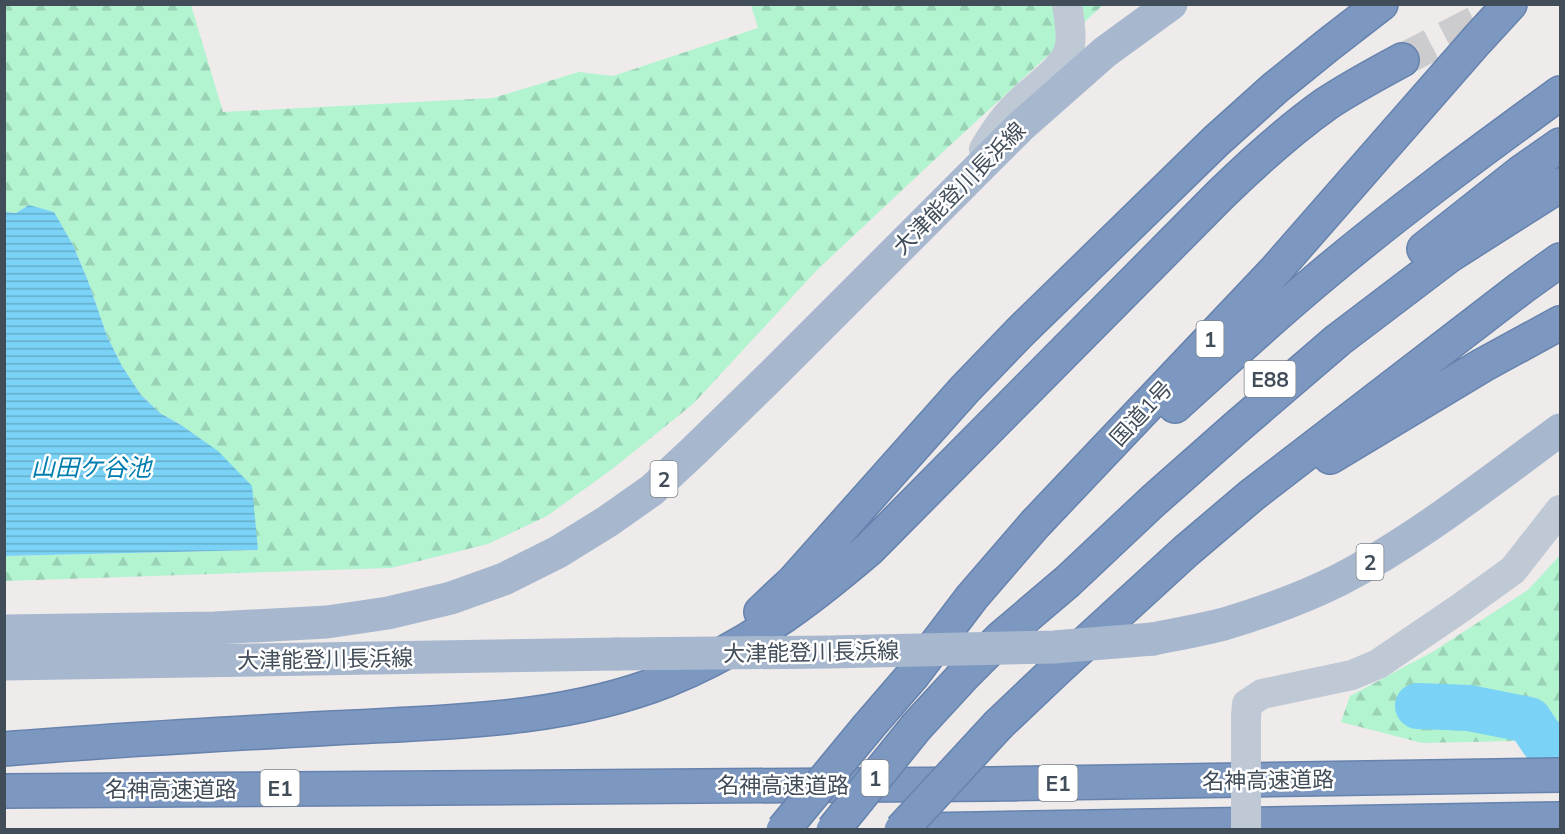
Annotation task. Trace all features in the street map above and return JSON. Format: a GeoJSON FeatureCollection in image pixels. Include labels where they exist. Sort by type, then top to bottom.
{"type":"FeatureCollection","features":[{"type":"Feature","properties":{"kind":"highway"},"geometry":{"type":"LineString","coordinates":[[621,695],[662,677],[729,638],[794,582],[965,389],[1055,298],[1216,141],[1266,96],[1381,4]]}},
{"type":"Feature","properties":{"kind":"highway","name":"国道1号"},"geometry":{"type":"LineString","coordinates":[[783,830],[912,676],[972,597],[1035,524],[1274,272],[1510,4]]}},
{"type":"Feature","properties":{"kind":"highway"},"geometry":{"type":"LineString","coordinates":[[4,749],[166,737],[482,719],[536,713],[621,695],[665,681],[702,665],[791,612],[869,549],[1212,202],[1263,154],[1327,104],[1401,60]]}},
{"type":"Feature","properties":{"kind":"highway","name":"E88"},"geometry":{"type":"LineString","coordinates":[[912,676],[1102,474],[1213,370],[1345,257],[1423,195],[1560,93]]}},
{"type":"Feature","properties":{"kind":"highway","name":"E88"},"geometry":{"type":"LineString","coordinates":[[1001,638],[1148,489],[1343,315],[1520,173],[1560,145]]}},
{"type":"Feature","properties":{"kind":"highway","name":"1"},"geometry":{"type":"LineString","coordinates":[[832,830],[917,726],[1001,638],[1068,582],[1239,424],[1338,340],[1450,255],[1560,185]]}},
{"type":"Feature","properties":{"kind":"highway"},"geometry":{"type":"LineString","coordinates":[[901,830],[999,724],[1186,552],[1252,495],[1560,260]]}},
{"type":"Feature","properties":{"kind":"highway"},"geometry":{"type":"LineString","coordinates":[[1128,606],[1273,495],[1336,453],[1483,364],[1560,323]]}},
{"type":"Feature","properties":{"kind":"highway","name":"名神高速道路"},"geometry":{"type":"LineString","coordinates":[[4,791],[980,784],[1560,775]]}},
{"type":"Feature","properties":{"kind":"highway","name":"名神高速道路"},"geometry":{"type":"LineString","coordinates":[[920,830],[1560,819]]}},
{"type":"Feature","properties":{"kind":"main road","name":"大津能登川長浜線"},"geometry":{"type":"LineString","coordinates":[[4,631],[215,628],[327,622],[388,613],[451,598],[504,579],[558,552],[652,490],[776,371],[1020,127],[1105,52],[1171,4]]}},
{"type":"Feature","properties":{"kind":"main road","name":"大津能登川長浜線"},"geometry":{"type":"LineString","coordinates":[[4,664],[829,652],[1054,647],[1153,639],[1225,624],[1287,602],[1338,580],[1389,551],[1428,525],[1560,430]]}},
{"type":"Feature","properties":{"kind":"street"},"geometry":{"type":"LineString","coordinates":[[964,182],[992,135],[1019,102],[1059,67],[1070,47],[1070,19],[1067,4]]}},
{"type":"Feature","properties":{"kind":"street"},"geometry":{"type":"LineString","coordinates":[[1246,830],[1247,704],[1262,694],[1352,675],[1378,664],[1513,570],[1560,510]]}},
{"type":"Feature","properties":{"kind":"green space"},"geometry":{"type":"Polygon","coordinates":[[[5,5],[191,5],[223,112],[493,98],[579,72],[613,76],[758,28],[751,5],[1103,5],[816,271],[693,404],[611,470],[547,516],[488,544],[391,568],[5,581],[4,556],[258,550],[181,425],[160,413],[141,395],[122,366],[107,336],[73,245],[54,213],[29,205],[16,213],[5,212],[5,5]]]}},
{"type":"Feature","properties":{"kind":"green space"},"geometry":{"type":"Polygon","coordinates":[[[1560,555],[1560,740],[1422,743],[1341,722],[1350,696],[1434,651],[1528,590],[1560,555]]]}},
{"type":"Feature","properties":{"kind":"water","name":"山田ケ谷池"},"geometry":{"type":"Polygon","coordinates":[[[29,205],[54,212],[73,245],[107,336],[122,366],[141,395],[160,413],[218,451],[252,486],[258,550],[5,556],[5,212],[16,213],[29,205]]]}},
{"type":"Feature","properties":{"kind":"waterway"},"geometry":{"type":"LineString","coordinates":[[1418,706],[1469,708],[1529,720],[1543,741]]}},
{"type":"Feature","properties":{"kind":"tunnel"},"geometry":{"type":"LineString","coordinates":[[1402,60],[1507,6]]}}]}
